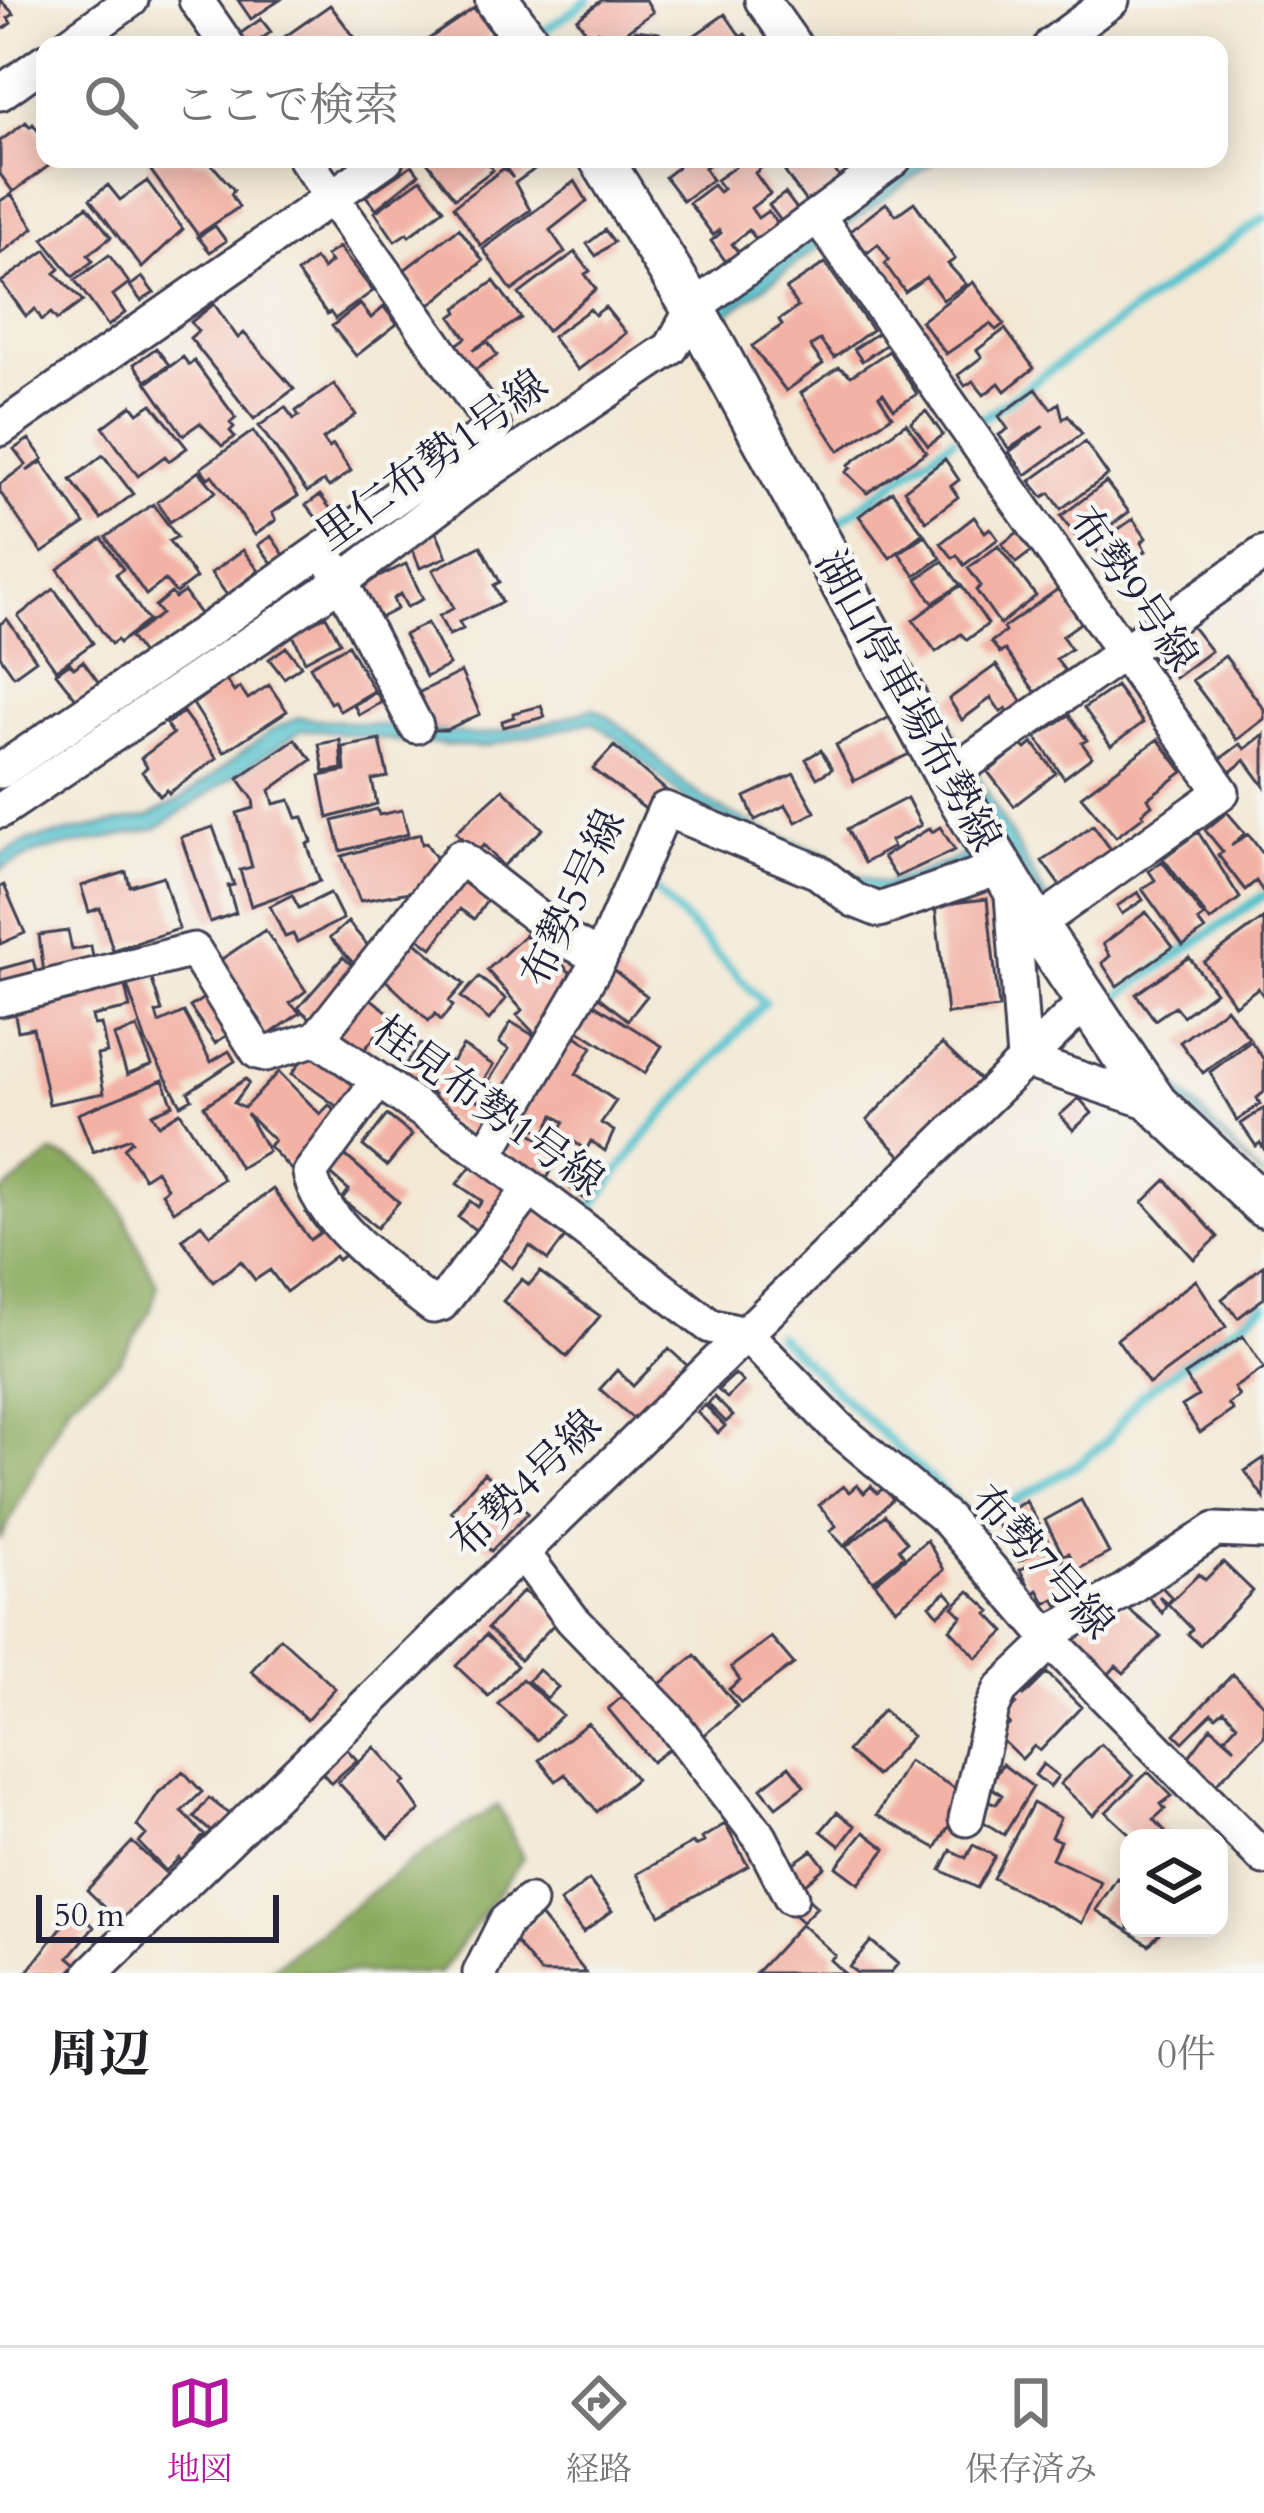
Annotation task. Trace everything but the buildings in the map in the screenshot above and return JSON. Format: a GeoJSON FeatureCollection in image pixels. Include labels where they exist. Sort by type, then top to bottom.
{"type":"FeatureCollection","features":[{"type":"Feature","properties":{"kind":"main road"},"geometry":{"type":"LineString","coordinates":[[497,0],[523,36]]}},
{"type":"Feature","properties":{"kind":"main road","name":"湖山停車場布勢線"},"geometry":{"type":"LineString","coordinates":[[607,168],[693,308],[947,777],[1036,926],[1156,1104],[1264,1206]]}},
{"type":"Feature","properties":{"kind":"street"},"geometry":{"type":"LineString","coordinates":[[81,36],[131,0]]}},
{"type":"Feature","properties":{"kind":"street"},"geometry":{"type":"LineString","coordinates":[[196,0],[221,36]]}},
{"type":"Feature","properties":{"kind":"street"},"geometry":{"type":"LineString","coordinates":[[762,0],[788,36]]}},
{"type":"Feature","properties":{"kind":"street"},"geometry":{"type":"LineString","coordinates":[[1063,36],[1112,0]]}},
{"type":"Feature","properties":{"kind":"street"},"geometry":{"type":"LineString","coordinates":[[0,93],[36,67]]}},
{"type":"Feature","properties":{"kind":"street"},"geometry":{"type":"LineString","coordinates":[[0,771],[494,428],[311,168]]}},
{"type":"Feature","properties":{"kind":"street"},"geometry":{"type":"LineString","coordinates":[[0,429],[373,168]]}},
{"type":"Feature","properties":{"kind":"street","name":"里仁布勢1号線"},"geometry":{"type":"LineString","coordinates":[[0,811],[342,581],[465,487],[671,348],[693,308],[876,168]]}},
{"type":"Feature","properties":{"kind":"street","name":"布勢9号線"},"geometry":{"type":"LineString","coordinates":[[817,215],[1222,792],[1036,926]]}},
{"type":"Feature","properties":{"kind":"street"},"geometry":{"type":"LineString","coordinates":[[323,549],[416,726]]}},
{"type":"Feature","properties":{"kind":"street"},"geometry":{"type":"LineString","coordinates":[[947,777],[1264,553]]}},
{"type":"Feature","properties":{"kind":"street","name":"布勢5号線"},"geometry":{"type":"LineString","coordinates":[[486,1155],[600,958],[665,809],[818,872],[854,900],[879,910],[1006,876]]}},
{"type":"Feature","properties":{"kind":"street"},"geometry":{"type":"LineString","coordinates":[[317,1039],[460,857],[565,939],[600,958]]}},
{"type":"Feature","properties":{"kind":"street"},"geometry":{"type":"LineString","coordinates":[[1006,876],[1024,1060],[1156,1104]]}},
{"type":"Feature","properties":{"kind":"street","name":"桂見布勢1号線"},"geometry":{"type":"LineString","coordinates":[[0,999],[194,950],[259,1052],[317,1039],[486,1155],[710,1326],[746,1334]]}},
{"type":"Feature","properties":{"kind":"street","name":"布勢4号線"},"geometry":{"type":"LineString","coordinates":[[92,1973],[1087,1000]]}},
{"type":"Feature","properties":{"kind":"street"},"geometry":{"type":"LineString","coordinates":[[378,1081],[310,1173],[312,1187],[361,1249],[433,1306],[441,1304],[530,1189]]}},
{"type":"Feature","properties":{"kind":"street","name":"布勢7号線"},"geometry":{"type":"LineString","coordinates":[[746,1334],[839,1429],[946,1520],[1048,1638],[1264,1858]]}},
{"type":"Feature","properties":{"kind":"street"},"geometry":{"type":"LineString","coordinates":[[966,1819],[1001,1689],[1048,1638],[1215,1530],[1264,1532]]}},
{"type":"Feature","properties":{"kind":"street"},"geometry":{"type":"LineString","coordinates":[[521,1552],[572,1619],[670,1720],[760,1837],[791,1897]]}},
{"type":"Feature","properties":{"kind":"street"},"geometry":{"type":"LineString","coordinates":[[481,1973],[506,1921],[529,1902]]}},
{"type":"Feature","properties":{"kind":"green space"},"geometry":{"type":"Polygon","coordinates":[[[52,1153],[76,1163],[108,1189],[158,1285],[150,1312],[119,1362],[69,1403],[0,1540],[0,1194],[52,1153]]]}},
{"type":"Feature","properties":{"kind":"green space"},"geometry":{"type":"Polygon","coordinates":[[[498,1805],[523,1858],[440,1973],[266,1973],[413,1860],[498,1805]]]}},
{"type":"Feature","properties":{"kind":"water"},"geometry":{"type":"Polygon","coordinates":[[[909,168],[926,168],[725,316],[673,339],[110,719],[591,381],[671,328],[726,301],[909,168]]]}},
{"type":"Feature","properties":{"kind":"water"},"geometry":{"type":"Polygon","coordinates":[[[733,336],[1044,894],[1167,1075],[1264,1179],[1157,1078],[1008,850],[876,897],[848,883],[857,874],[884,884],[948,862],[998,837],[724,341],[733,336]]]}},
{"type":"Feature","properties":{"kind":"water"},"geometry":{"type":"Polygon","coordinates":[[[593,708],[621,725],[681,781],[725,811],[830,855],[822,865],[688,802],[592,722],[482,747],[302,730],[156,829],[37,852],[0,870],[0,855],[30,840],[149,816],[183,798],[272,730],[299,717],[479,735],[551,722],[593,708]]]}},
{"type":"Feature","properties":{"kind":"waterway"},"geometry":{"type":"LineString","coordinates":[[544,31],[588,0]]}},
{"type":"Feature","properties":{"kind":"waterway"},"geometry":{"type":"LineString","coordinates":[[980,420],[1264,218]]}},
{"type":"Feature","properties":{"kind":"waterway"},"geometry":{"type":"LineString","coordinates":[[834,526],[953,439]]}},
{"type":"Feature","properties":{"kind":"waterway"},"geometry":{"type":"LineString","coordinates":[[586,1215],[649,1131],[764,1003],[644,878]]}},
{"type":"Feature","properties":{"kind":"waterway"},"geometry":{"type":"LineString","coordinates":[[1110,1002],[1264,895]]}},
{"type":"Feature","properties":{"kind":"waterway"},"geometry":{"type":"LineString","coordinates":[[777,1335],[977,1523],[1080,1463],[1107,1441],[1140,1396],[1264,1305]]}}]}
